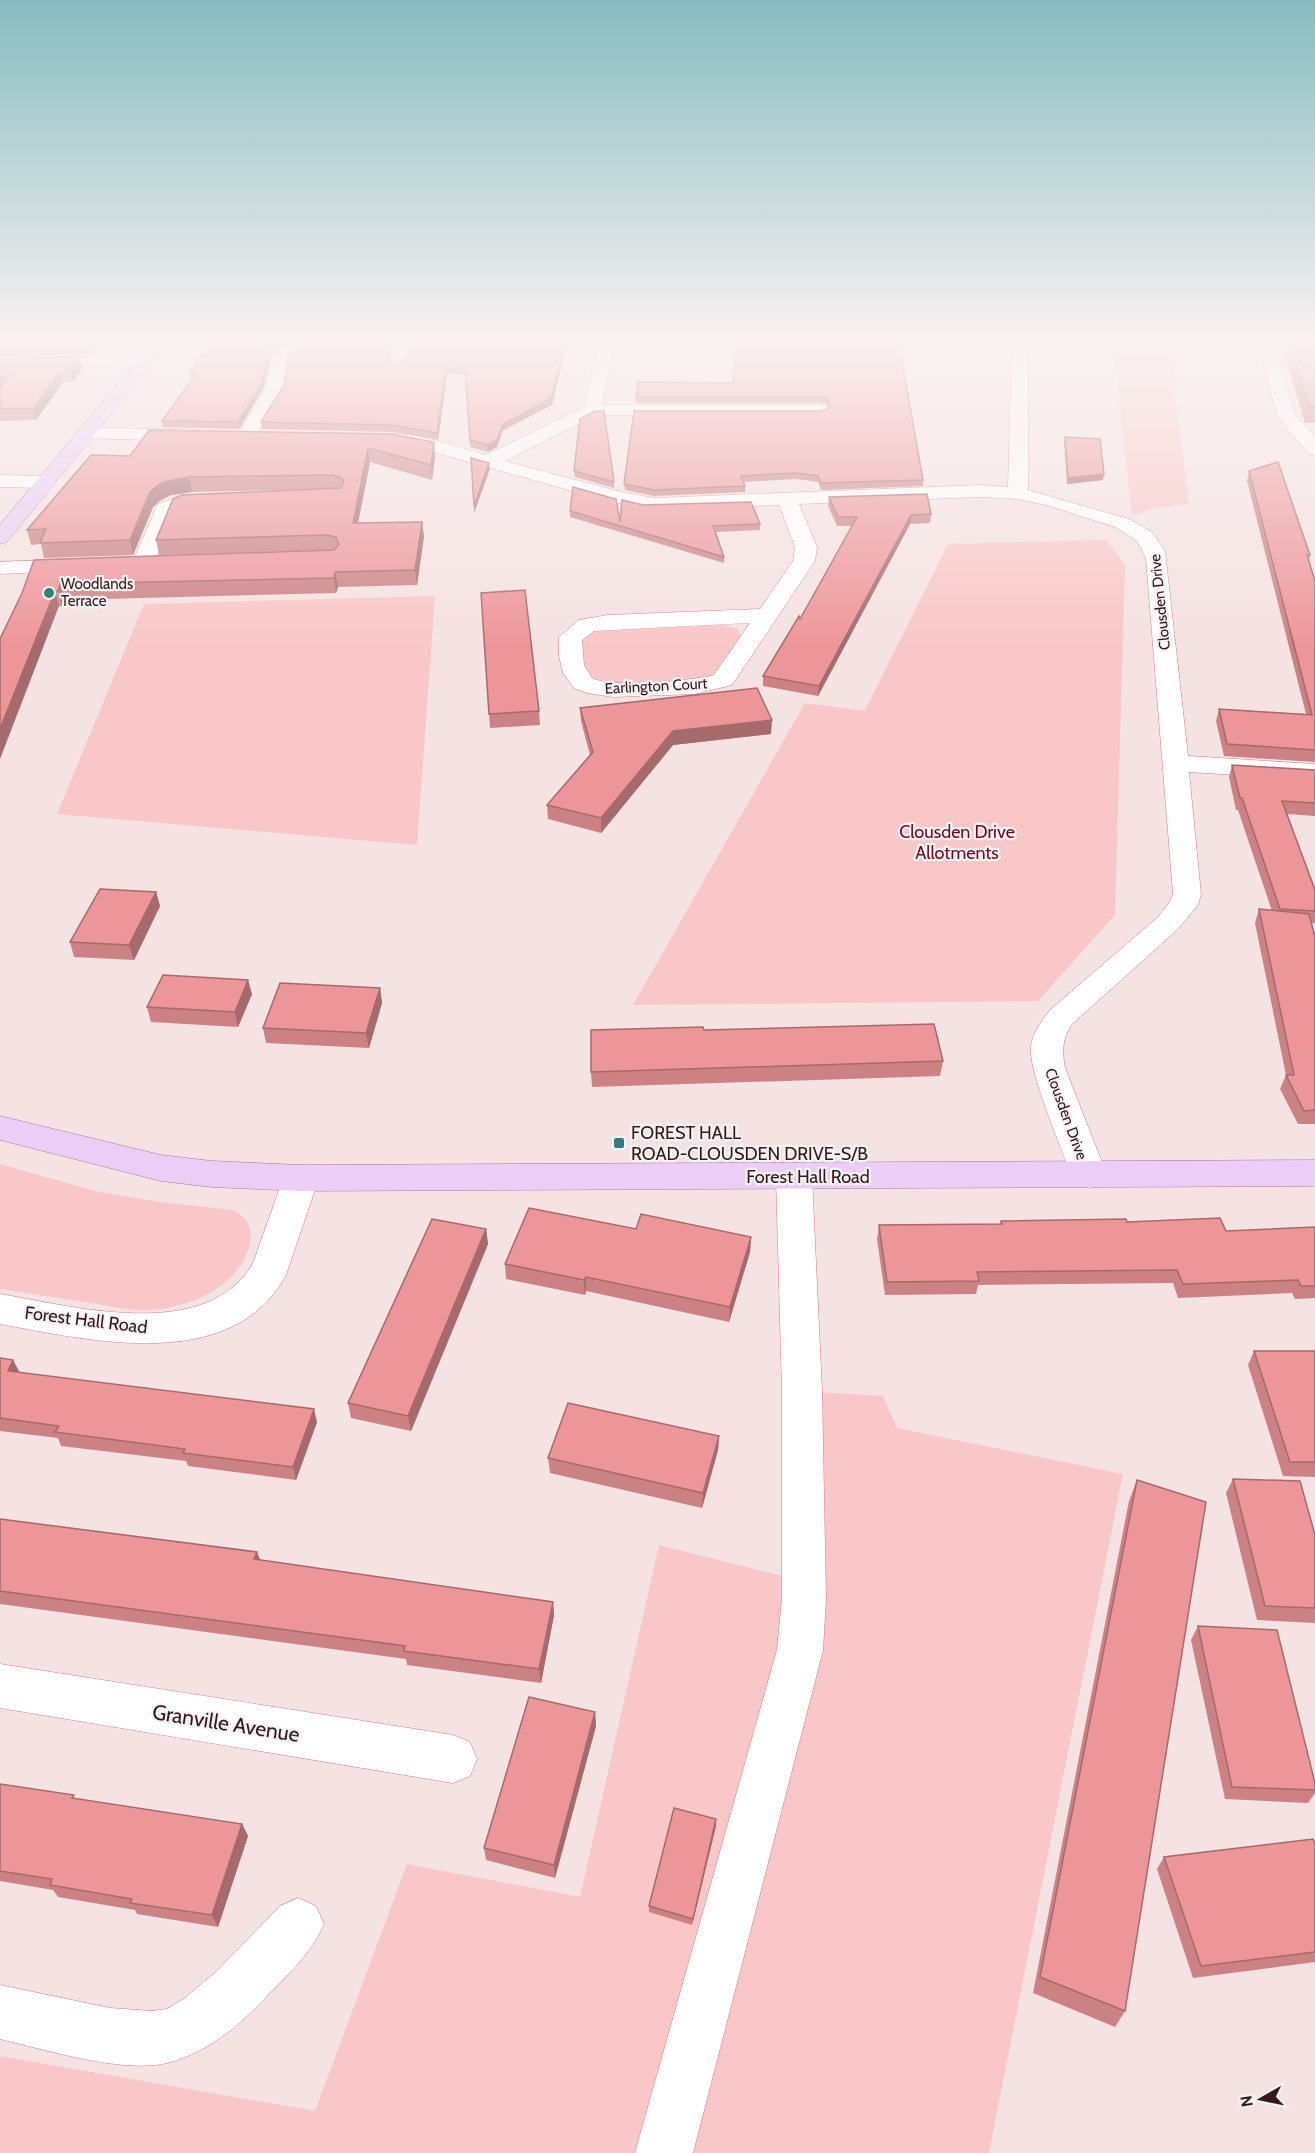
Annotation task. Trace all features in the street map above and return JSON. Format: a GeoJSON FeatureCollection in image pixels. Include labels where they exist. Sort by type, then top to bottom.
{"type":"FeatureCollection","features":[{"type":"Feature","properties":{"kind":"main road"},"geometry":{"type":"LineString","coordinates":[[0,538],[78,444]]}},
{"type":"Feature","properties":{"kind":"main road","name":"Forest Hall Road"},"geometry":{"type":"LineString","coordinates":[[0,1128],[161,1168],[212,1174],[301,1178],[1315,1173]]}},
{"type":"Feature","properties":{"kind":"street","name":"Clousden Drive"},"geometry":{"type":"LineString","coordinates":[[425,444],[636,502],[675,504],[980,491],[1018,493],[1044,498],[1122,524],[1142,534],[1155,549],[1187,894],[1183,905],[1168,923],[1061,1017],[1046,1041],[1045,1054],[1049,1068],[1089,1175]]}},
{"type":"Feature","properties":{"kind":"street"},"geometry":{"type":"LineString","coordinates":[[490,461],[523,444]]}},
{"type":"Feature","properties":{"kind":"street"},"geometry":{"type":"LineString","coordinates":[[1018,493],[1019,444]]}},
{"type":"Feature","properties":{"kind":"street"},"geometry":{"type":"LineString","coordinates":[[0,481],[45,482]]}},
{"type":"Feature","properties":{"kind":"street"},"geometry":{"type":"LineString","coordinates":[[143,563],[165,508],[179,502],[231,499]]}},
{"type":"Feature","properties":{"kind":"street","name":"Earlington Court"},"geometry":{"type":"LineString","coordinates":[[766,616],[609,622],[587,626],[571,637],[573,671],[582,682],[601,690],[695,687],[714,684],[728,676],[804,561],[806,554],[787,500]]}},
{"type":"Feature","properties":{"kind":"street"},"geometry":{"type":"LineString","coordinates":[[119,564],[166,562]]}},
{"type":"Feature","properties":{"kind":"street"},"geometry":{"type":"LineString","coordinates":[[0,567],[95,564]]}},
{"type":"Feature","properties":{"kind":"street"},"geometry":{"type":"LineString","coordinates":[[1174,763],[1315,772]]}},
{"type":"Feature","properties":{"kind":"street"},"geometry":{"type":"LineString","coordinates":[[664,2153],[800,1650],[804,1599],[802,1426],[794,1177]]}},
{"type":"Feature","properties":{"kind":"street","name":"Forest Hall Road"},"geometry":{"type":"LineString","coordinates":[[0,1309],[114,1327],[148,1329],[198,1322],[225,1312],[241,1304],[258,1289],[267,1275],[301,1178]]}},
{"type":"Feature","properties":{"kind":"street","name":"Granville Avenue"},"geometry":{"type":"LineString","coordinates":[[0,1686],[453,1759]]}},
{"type":"Feature","properties":{"kind":"street"},"geometry":{"type":"LineString","coordinates":[[0,2012],[138,2039],[165,2036],[190,2026],[222,2003],[298,1924]]}},
{"type":"Feature","properties":{"kind":"green space"},"geometry":{"type":"Polygon","coordinates":[[[1124,444],[1182,444],[1189,504],[1155,508],[1132,516],[1124,444]]]}},
{"type":"Feature","properties":{"kind":"green space","name":"Clousden Drive Allotments"},"geometry":{"type":"Polygon","coordinates":[[[1106,540],[1125,565],[1115,915],[1038,1001],[633,1005],[805,703],[865,711],[948,544],[1106,540]]]}},
{"type":"Feature","properties":{"kind":"green space"},"geometry":{"type":"Polygon","coordinates":[[[435,596],[417,845],[57,814],[144,604],[435,596]]]}},
{"type":"Feature","properties":{"kind":"green space"},"geometry":{"type":"Polygon","coordinates":[[[720,624],[737,629],[740,639],[713,675],[664,683],[624,684],[592,677],[583,669],[583,642],[595,630],[720,624]]]}},
{"type":"Feature","properties":{"kind":"green space"},"geometry":{"type":"Polygon","coordinates":[[[0,1164],[95,1191],[160,1202],[233,1210],[248,1224],[251,1232],[250,1243],[244,1259],[234,1274],[221,1286],[188,1303],[171,1307],[153,1310],[130,1309],[0,1289],[0,1164]]]}},
{"type":"Feature","properties":{"kind":"green space"},"geometry":{"type":"Polygon","coordinates":[[[802,1391],[883,1396],[897,1428],[1123,1474],[989,2153],[0,2153],[0,2056],[315,2111],[407,1864],[580,1897],[659,1545],[790,1578],[802,1391]]]}},
{"type":"Feature","properties":{"kind":"building"},"geometry":{"type":"Polygon","coordinates":[[[138,444],[434,444],[431,465],[368,448],[353,523],[422,522],[415,570],[335,572],[334,578],[60,584],[58,591],[55,591],[0,729],[0,639],[22,593],[34,560],[334,550],[339,544],[336,537],[326,535],[156,540],[173,499],[182,495],[341,488],[344,481],[332,475],[189,477],[168,481],[158,485],[150,492],[130,540],[40,543],[46,529],[27,530],[91,455],[130,456],[138,444]]]}},
{"type":"Feature","properties":{"kind":"building"},"geometry":{"type":"Polygon","coordinates":[[[577,444],[609,444],[614,482],[574,471],[577,444]]]}},
{"type":"Feature","properties":{"kind":"building"},"geometry":{"type":"Polygon","coordinates":[[[629,444],[917,444],[923,480],[821,483],[818,476],[796,473],[741,476],[745,486],[654,490],[624,484],[629,444]]]}},
{"type":"Feature","properties":{"kind":"building"},"geometry":{"type":"Polygon","coordinates":[[[1066,444],[1101,444],[1104,474],[1068,478],[1066,444]]]}},
{"type":"Feature","properties":{"kind":"building"},"geometry":{"type":"Polygon","coordinates":[[[471,458],[489,463],[474,506],[471,458]]]}},
{"type":"Feature","properties":{"kind":"building"},"geometry":{"type":"Polygon","coordinates":[[[1278,462],[1310,555],[1307,555],[1315,581],[1315,750],[1227,744],[1219,709],[1312,715],[1249,471],[1278,462]]]}},
{"type":"Feature","properties":{"kind":"building"},"geometry":{"type":"Polygon","coordinates":[[[573,487],[616,499],[620,522],[622,500],[643,505],[751,502],[760,524],[713,526],[724,557],[570,511],[573,487]]]}},
{"type":"Feature","properties":{"kind":"building"},"geometry":{"type":"Polygon","coordinates":[[[927,494],[931,514],[911,515],[819,686],[763,676],[799,616],[800,619],[857,517],[838,517],[829,497],[927,494]]]}},
{"type":"Feature","properties":{"kind":"building"},"geometry":{"type":"Polygon","coordinates":[[[525,590],[539,711],[489,714],[481,593],[525,590]]]}},
{"type":"Feature","properties":{"kind":"building"},"geometry":{"type":"Polygon","coordinates":[[[757,688],[772,720],[673,731],[601,818],[547,805],[593,752],[580,708],[757,688]]]}},
{"type":"Feature","properties":{"kind":"building"},"geometry":{"type":"Polygon","coordinates":[[[1232,765],[1315,770],[1315,803],[1282,801],[1315,890],[1315,911],[1280,909],[1242,798],[1240,798],[1232,765]]]}},
{"type":"Feature","properties":{"kind":"building"},"geometry":{"type":"Polygon","coordinates":[[[100,889],[156,892],[129,945],[70,942],[100,889]]]}},
{"type":"Feature","properties":{"kind":"building"},"geometry":{"type":"Polygon","coordinates":[[[1259,909],[1309,914],[1315,937],[1315,1110],[1304,1111],[1286,1075],[1294,1075],[1259,909]]]}},
{"type":"Feature","properties":{"kind":"building"},"geometry":{"type":"Polygon","coordinates":[[[163,975],[248,980],[235,1012],[147,1007],[163,975]]]}},
{"type":"Feature","properties":{"kind":"building"},"geometry":{"type":"Polygon","coordinates":[[[280,983],[380,988],[366,1033],[263,1028],[280,983]]]}},
{"type":"Feature","properties":{"kind":"building"},"geometry":{"type":"Polygon","coordinates":[[[934,1024],[943,1061],[591,1072],[591,1030],[703,1027],[704,1030],[934,1024]]]}},
{"type":"Feature","properties":{"kind":"building"},"geometry":{"type":"Polygon","coordinates":[[[529,1208],[636,1229],[641,1214],[751,1237],[730,1307],[586,1277],[584,1280],[505,1264],[529,1208]]]}},
{"type":"Feature","properties":{"kind":"building"},"geometry":{"type":"Polygon","coordinates":[[[1220,1218],[1226,1231],[1315,1227],[1315,1286],[1301,1286],[1298,1280],[1183,1284],[1177,1270],[977,1272],[979,1281],[887,1282],[879,1225],[1002,1224],[1001,1221],[1126,1219],[1127,1222],[1220,1218]]]}},
{"type":"Feature","properties":{"kind":"building"},"geometry":{"type":"Polygon","coordinates":[[[432,1219],[486,1229],[408,1416],[348,1403],[432,1219]]]}},
{"type":"Feature","properties":{"kind":"building"},"geometry":{"type":"Polygon","coordinates":[[[1254,1351],[1315,1351],[1315,1462],[1290,1462],[1254,1351]]]}},
{"type":"Feature","properties":{"kind":"building"},"geometry":{"type":"Polygon","coordinates":[[[0,1358],[13,1360],[8,1371],[314,1409],[293,1467],[183,1453],[185,1449],[55,1432],[59,1426],[0,1418],[0,1358]]]}},
{"type":"Feature","properties":{"kind":"building"},"geometry":{"type":"Polygon","coordinates":[[[568,1403],[719,1436],[703,1493],[548,1458],[568,1403]]]}},
{"type":"Feature","properties":{"kind":"building"},"geometry":{"type":"Polygon","coordinates":[[[1233,1479],[1300,1481],[1315,1535],[1315,1608],[1265,1606],[1233,1479]]]}},
{"type":"Feature","properties":{"kind":"building"},"geometry":{"type":"Polygon","coordinates":[[[1137,1480],[1206,1502],[1125,2011],[1040,1977],[1137,1480]]]}},
{"type":"Feature","properties":{"kind":"building"},"geometry":{"type":"Polygon","coordinates":[[[0,1519],[257,1552],[254,1559],[553,1602],[539,1669],[404,1651],[405,1646],[0,1591],[0,1519]]]}},
{"type":"Feature","properties":{"kind":"building"},"geometry":{"type":"Polygon","coordinates":[[[1198,1626],[1277,1630],[1315,1790],[1232,1787],[1198,1626]]]}},
{"type":"Feature","properties":{"kind":"building"},"geometry":{"type":"Polygon","coordinates":[[[529,1697],[595,1712],[554,1865],[484,1848],[529,1697]]]}},
{"type":"Feature","properties":{"kind":"building"},"geometry":{"type":"Polygon","coordinates":[[[0,1784],[74,1795],[72,1798],[242,1824],[212,1915],[130,1903],[132,1899],[50,1885],[52,1879],[0,1871],[0,1784]]]}},
{"type":"Feature","properties":{"kind":"building"},"geometry":{"type":"Polygon","coordinates":[[[674,1808],[716,1819],[693,1919],[649,1906],[674,1808]]]}},
{"type":"Feature","properties":{"kind":"building"},"geometry":{"type":"Polygon","coordinates":[[[1313,1839],[1315,1844],[1315,1952],[1201,1966],[1164,1857],[1313,1839]]]}},
{"type":"Feature","properties":{"kind":"place","name":"Woodlands Terrace"},"geometry":{"type":"Point","coordinates":[49,593]}},
{"type":"Feature","properties":{"kind":"place","name":"FOREST HALL ROAD-CLOUSDEN DRIVE-S/B"},"geometry":{"type":"Point","coordinates":[619,1143]}}]}
